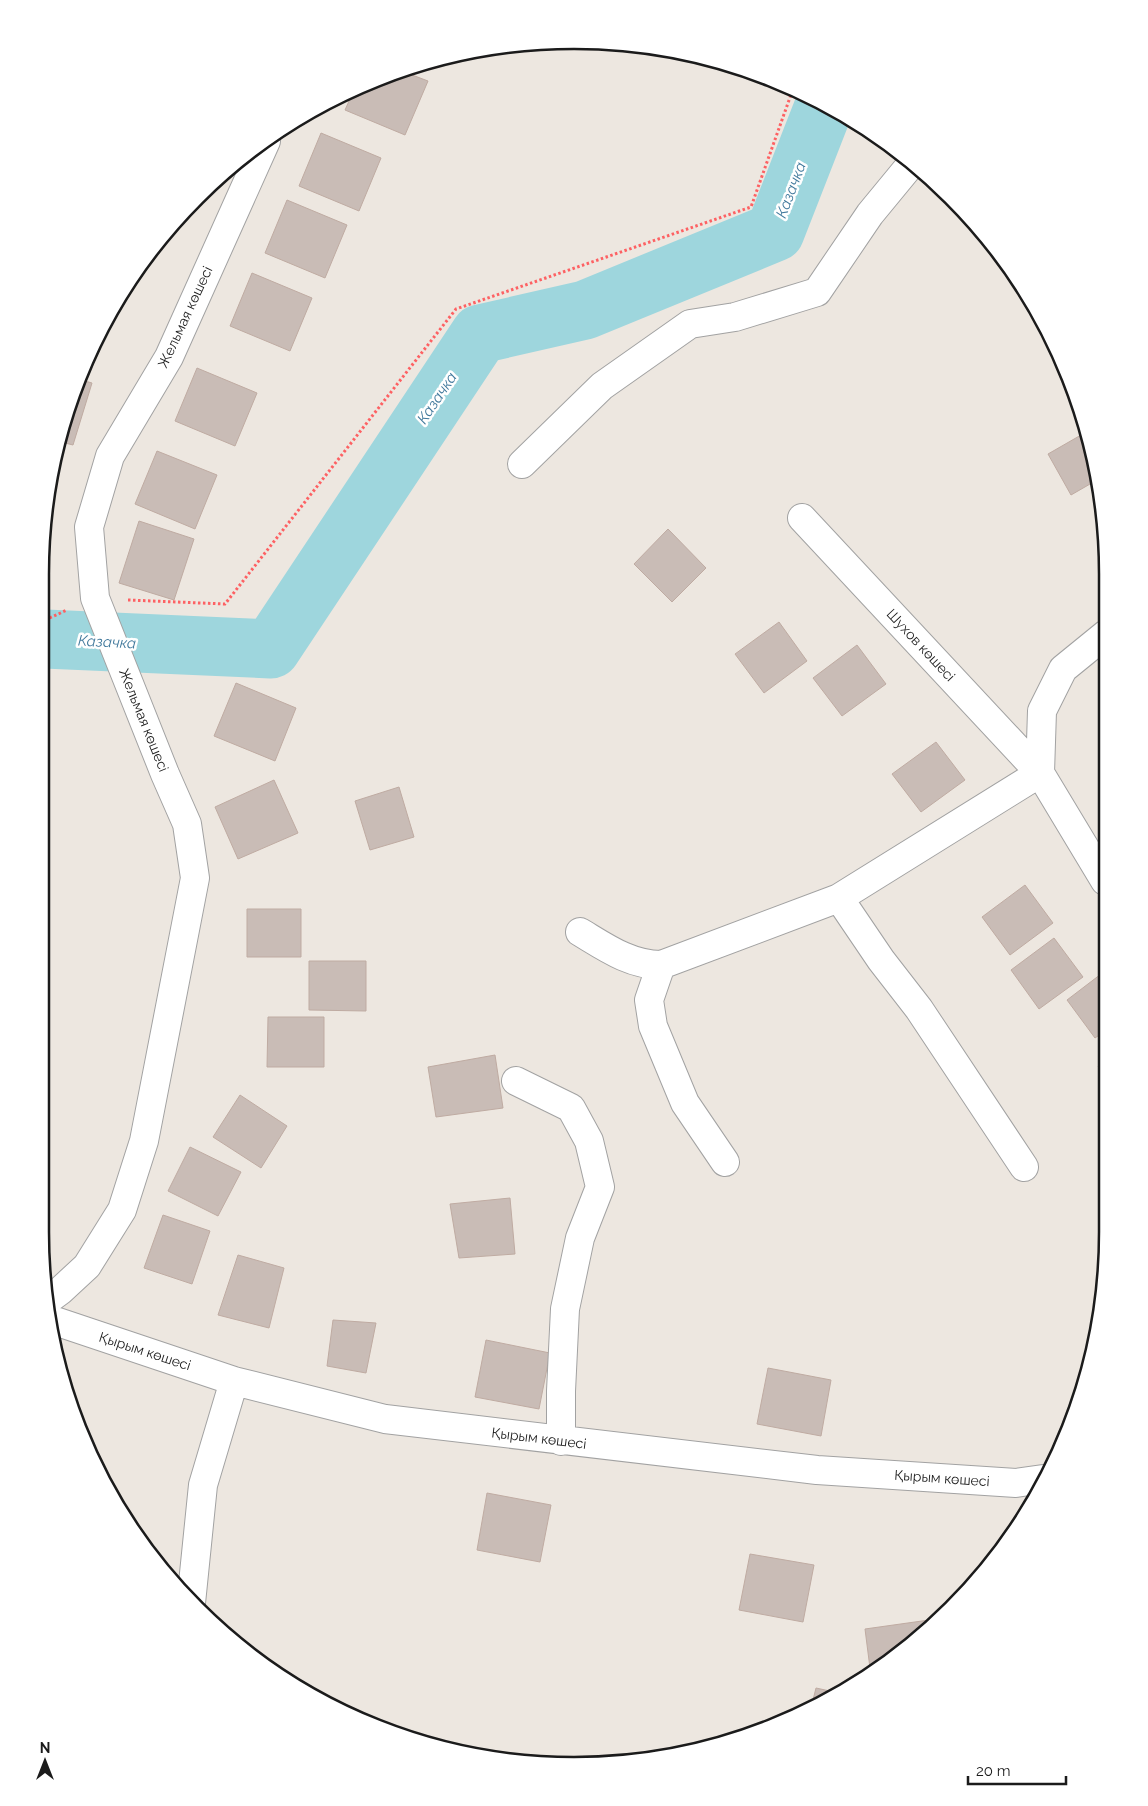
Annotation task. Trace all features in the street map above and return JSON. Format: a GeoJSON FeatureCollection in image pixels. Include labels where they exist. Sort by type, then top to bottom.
{"type":"FeatureCollection","features":[{"type":"Feature","properties":{"kind":"street","name":"Жельмая көшесі"},"geometry":{"type":"LineString","coordinates":[[53,1297],[87,1266],[122,1210],[144,1141],[195,878],[187,824],[152,742],[96,598],[89,527],[110,456],[169,356],[261,152]]}},
{"type":"Feature","properties":{"kind":"street"},"geometry":{"type":"LineString","coordinates":[[522,464],[602,386],[690,324],[735,317],[817,292],[870,214],[908,168]]}},
{"type":"Feature","properties":{"kind":"street","name":"Шухов көшесі"},"geometry":{"type":"LineString","coordinates":[[802,518],[1040,773],[1099,871]]}},
{"type":"Feature","properties":{"kind":"street"},"geometry":{"type":"LineString","coordinates":[[580,932],[614,953],[646,965],[661,965],[839,898],[1040,773],[1042,710],[1063,669],[1099,640]]}},
{"type":"Feature","properties":{"kind":"street"},"geometry":{"type":"LineString","coordinates":[[839,898],[881,960],[919,1009],[1024,1167]]}},
{"type":"Feature","properties":{"kind":"street"},"geometry":{"type":"LineString","coordinates":[[661,965],[649,1000],[653,1026],[685,1103],[725,1162]]}},
{"type":"Feature","properties":{"kind":"street"},"geometry":{"type":"LineString","coordinates":[[516,1081],[571,1108],[589,1141],[600,1187],[580,1238],[565,1309],[561,1391],[561,1441]]}},
{"type":"Feature","properties":{"kind":"street","name":"Қырым көшесі"},"geometry":{"type":"LineString","coordinates":[[57,1323],[234,1381],[384,1419],[817,1470],[1016,1483],[1037,1480]]}},
{"type":"Feature","properties":{"kind":"street"},"geometry":{"type":"LineString","coordinates":[[192,1592],[203,1485],[234,1381]]}},
{"type":"Feature","properties":{"kind":"path"},"geometry":{"type":"LineString","coordinates":[[96,598],[225,604],[456,309],[751,207],[791,96]]}},
{"type":"Feature","properties":{"kind":"building"},"geometry":{"type":"Polygon","coordinates":[[[412,75],[428,81],[405,135],[345,110],[350,100],[405,77],[412,75]]]}},
{"type":"Feature","properties":{"kind":"building"},"geometry":{"type":"Polygon","coordinates":[[[321,133],[381,158],[359,211],[299,186],[321,133]]]}},
{"type":"Feature","properties":{"kind":"building"},"geometry":{"type":"Polygon","coordinates":[[[287,200],[347,225],[325,278],[265,253],[287,200]]]}},
{"type":"Feature","properties":{"kind":"building"},"geometry":{"type":"Polygon","coordinates":[[[252,273],[312,298],[290,351],[230,326],[252,273]]]}},
{"type":"Feature","properties":{"kind":"building"},"geometry":{"type":"Polygon","coordinates":[[[197,368],[257,393],[235,446],[175,421],[197,368]]]}},
{"type":"Feature","properties":{"kind":"building"},"geometry":{"type":"Polygon","coordinates":[[[86,381],[92,383],[73,445],[66,443],[86,381]]]}},
{"type":"Feature","properties":{"kind":"building"},"geometry":{"type":"Polygon","coordinates":[[[1080,435],[1091,483],[1071,495],[1048,454],[1080,435]]]}},
{"type":"Feature","properties":{"kind":"building"},"geometry":{"type":"Polygon","coordinates":[[[157,451],[217,475],[195,529],[135,504],[157,451]]]}},
{"type":"Feature","properties":{"kind":"building"},"geometry":{"type":"Polygon","coordinates":[[[139,521],[194,539],[174,600],[119,583],[139,521]]]}},
{"type":"Feature","properties":{"kind":"building"},"geometry":{"type":"Polygon","coordinates":[[[668,529],[706,568],[672,602],[634,564],[668,529]]]}},
{"type":"Feature","properties":{"kind":"building"},"geometry":{"type":"Polygon","coordinates":[[[779,622],[807,661],[764,693],[735,654],[779,622]]]}},
{"type":"Feature","properties":{"kind":"building"},"geometry":{"type":"Polygon","coordinates":[[[857,645],[886,684],[842,716],[813,678],[857,645]]]}},
{"type":"Feature","properties":{"kind":"building"},"geometry":{"type":"Polygon","coordinates":[[[236,683],[296,708],[275,761],[214,736],[236,683]]]}},
{"type":"Feature","properties":{"kind":"building"},"geometry":{"type":"Polygon","coordinates":[[[936,742],[965,780],[921,812],[892,774],[936,742]]]}},
{"type":"Feature","properties":{"kind":"building"},"geometry":{"type":"Polygon","coordinates":[[[274,780],[298,833],[238,859],[215,807],[274,780]]]}},
{"type":"Feature","properties":{"kind":"building"},"geometry":{"type":"Polygon","coordinates":[[[399,787],[414,837],[370,850],[355,801],[399,787]]]}},
{"type":"Feature","properties":{"kind":"building"},"geometry":{"type":"Polygon","coordinates":[[[1025,885],[1053,923],[1010,955],[982,917],[1025,885]]]}},
{"type":"Feature","properties":{"kind":"building"},"geometry":{"type":"Polygon","coordinates":[[[247,909],[301,909],[301,957],[247,957],[247,909]]]}},
{"type":"Feature","properties":{"kind":"building"},"geometry":{"type":"Polygon","coordinates":[[[1054,938],[1083,977],[1039,1009],[1011,970],[1054,938]]]}},
{"type":"Feature","properties":{"kind":"building"},"geometry":{"type":"Polygon","coordinates":[[[309,961],[366,961],[366,1011],[309,1010],[309,961]]]}},
{"type":"Feature","properties":{"kind":"building"},"geometry":{"type":"Polygon","coordinates":[[[1099,976],[1099,1035],[1095,1038],[1067,1000],[1099,976]]]}},
{"type":"Feature","properties":{"kind":"building"},"geometry":{"type":"Polygon","coordinates":[[[268,1017],[324,1017],[324,1067],[267,1067],[268,1017]]]}},
{"type":"Feature","properties":{"kind":"building"},"geometry":{"type":"Polygon","coordinates":[[[495,1055],[503,1108],[436,1117],[428,1067],[495,1055]]]}},
{"type":"Feature","properties":{"kind":"building"},"geometry":{"type":"Polygon","coordinates":[[[240,1095],[287,1126],[261,1168],[213,1137],[240,1095]]]}},
{"type":"Feature","properties":{"kind":"building"},"geometry":{"type":"Polygon","coordinates":[[[190,1147],[241,1172],[218,1216],[168,1191],[190,1147]]]}},
{"type":"Feature","properties":{"kind":"building"},"geometry":{"type":"Polygon","coordinates":[[[510,1198],[515,1254],[459,1258],[450,1204],[510,1198]]]}},
{"type":"Feature","properties":{"kind":"building"},"geometry":{"type":"Polygon","coordinates":[[[163,1215],[210,1231],[192,1284],[144,1268],[163,1215]]]}},
{"type":"Feature","properties":{"kind":"building"},"geometry":{"type":"Polygon","coordinates":[[[238,1255],[284,1268],[269,1328],[218,1315],[238,1255]]]}},
{"type":"Feature","properties":{"kind":"building"},"geometry":{"type":"Polygon","coordinates":[[[333,1320],[376,1323],[366,1373],[327,1366],[333,1320]]]}},
{"type":"Feature","properties":{"kind":"building"},"geometry":{"type":"Polygon","coordinates":[[[486,1340],[550,1353],[539,1409],[475,1397],[486,1340]]]}},
{"type":"Feature","properties":{"kind":"building"},"geometry":{"type":"Polygon","coordinates":[[[768,1368],[831,1380],[821,1436],[757,1424],[768,1368]]]}},
{"type":"Feature","properties":{"kind":"building"},"geometry":{"type":"Polygon","coordinates":[[[487,1493],[551,1505],[540,1562],[477,1550],[487,1493]]]}},
{"type":"Feature","properties":{"kind":"building"},"geometry":{"type":"Polygon","coordinates":[[[750,1554],[814,1565],[803,1622],[739,1610],[750,1554]]]}},
{"type":"Feature","properties":{"kind":"building"},"geometry":{"type":"Polygon","coordinates":[[[927,1620],[894,1649],[870,1666],[865,1629],[927,1620]]]}},
{"type":"Feature","properties":{"kind":"building"},"geometry":{"type":"Polygon","coordinates":[[[816,1688],[829,1691],[813,1699],[816,1688]]]}},
{"type":"Feature","properties":{"kind":"waterway","name":"Казачка"},"geometry":{"type":"LineString","coordinates":[[49,639],[271,649],[480,334],[585,310],[775,232],[822,111]]}}]}
